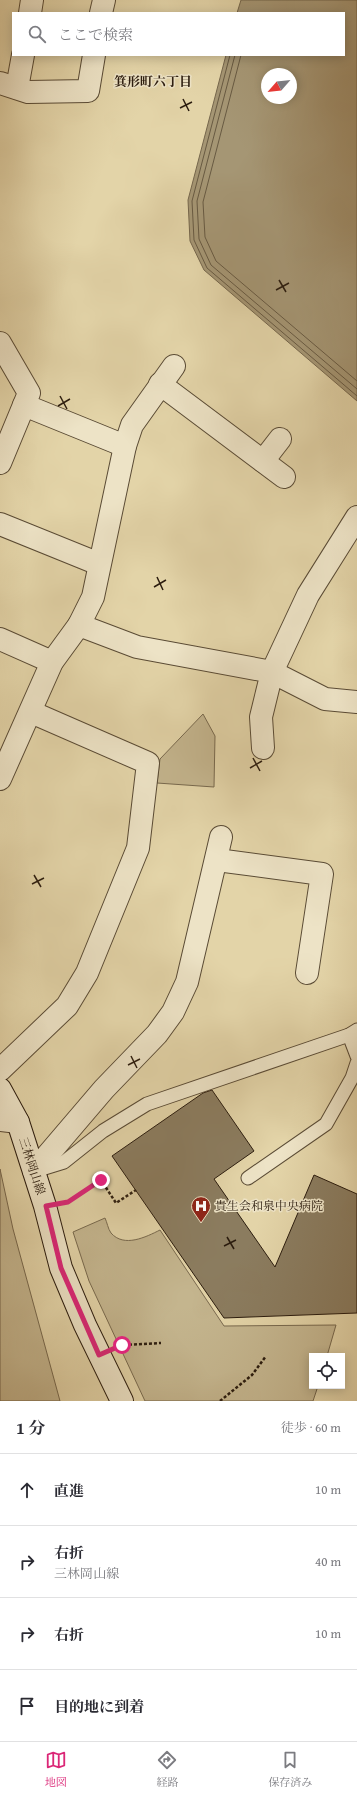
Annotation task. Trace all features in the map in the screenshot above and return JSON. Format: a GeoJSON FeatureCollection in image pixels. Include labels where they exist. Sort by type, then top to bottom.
{"type":"FeatureCollection","features":[{"type":"Feature","properties":{"kind":"street"},"geometry":{"type":"LineString","coordinates":[[30,12],[32,0]]}},
{"type":"Feature","properties":{"kind":"street"},"geometry":{"type":"LineString","coordinates":[[101,12],[104,0]]}},
{"type":"Feature","properties":{"kind":"street"},"geometry":{"type":"LineString","coordinates":[[22,56],[4,84],[28,92],[88,91],[94,56]]}},
{"type":"Feature","properties":{"kind":"street"},"geometry":{"type":"LineString","coordinates":[[0,343],[29,393],[0,463]]}},
{"type":"Feature","properties":{"kind":"street"},"geometry":{"type":"LineString","coordinates":[[0,779],[52,662],[79,625],[93,597],[125,446],[132,425],[174,366]]}},
{"type":"Feature","properties":{"kind":"street"},"geometry":{"type":"LineString","coordinates":[[160,384],[284,477]]}},
{"type":"Feature","properties":{"kind":"street"},"geometry":{"type":"LineString","coordinates":[[24,405],[125,446]]}},
{"type":"Feature","properties":{"kind":"street"},"geometry":{"type":"LineString","coordinates":[[263,461],[280,439]]}},
{"type":"Feature","properties":{"kind":"street"},"geometry":{"type":"LineString","coordinates":[[263,748],[261,717],[272,672],[308,595],[357,517]]}},
{"type":"Feature","properties":{"kind":"street"},"geometry":{"type":"LineString","coordinates":[[0,524],[99,564]]}},
{"type":"Feature","properties":{"kind":"street"},"geometry":{"type":"LineString","coordinates":[[79,625],[137,647],[272,672],[325,699],[357,702]]}},
{"type":"Feature","properties":{"kind":"street"},"geometry":{"type":"LineString","coordinates":[[0,639],[52,662]]}},
{"type":"Feature","properties":{"kind":"street"},"geometry":{"type":"LineString","coordinates":[[0,1070],[67,1006],[87,973],[138,848],[148,763],[30,712]]}},
{"type":"Feature","properties":{"kind":"street"},"geometry":{"type":"LineString","coordinates":[[34,1171],[104,1089],[157,1034],[173,1012],[187,982],[216,860],[220,837]]}},
{"type":"Feature","properties":{"kind":"street"},"geometry":{"type":"LineString","coordinates":[[216,860],[322,874],[307,973]]}},
{"type":"Feature","properties":{"kind":"street","name":"三林岡山線"},"geometry":{"type":"LineString","coordinates":[[0,1089],[9,1121],[34,1171],[46,1206],[61,1268],[99,1355],[122,1401]]}},
{"type":"Feature","properties":{"kind":"lane"},"geometry":{"type":"LineString","coordinates":[[34,1171],[64,1162],[103,1131],[147,1104],[353,1033],[357,1056]]}},
{"type":"Feature","properties":{"kind":"lane"},"geometry":{"type":"LineString","coordinates":[[248,1178],[326,1124],[352,1078],[357,1063]]}},
{"type":"Feature","properties":{"kind":"path"},"geometry":{"type":"LineString","coordinates":[[46,1206],[68,1202],[101,1180],[116,1203],[136,1190]]}},
{"type":"Feature","properties":{"kind":"path"},"geometry":{"type":"LineString","coordinates":[[99,1355],[122,1345],[161,1343]]}},
{"type":"Feature","properties":{"kind":"path"},"geometry":{"type":"LineString","coordinates":[[220,1401],[252,1375],[266,1356]]}},
{"type":"Feature","properties":{"kind":"shaded area"},"geometry":{"type":"Polygon","coordinates":[[[203,714],[215,736],[214,787],[157,783],[160,759],[203,714]]]}},
{"type":"Feature","properties":{"kind":"shaded area"},"geometry":{"type":"Polygon","coordinates":[[[0,1169],[13,1229],[60,1401],[0,1401],[0,1169]]]}},
{"type":"Feature","properties":{"kind":"shaded area"},"geometry":{"type":"Polygon","coordinates":[[[105,1218],[111,1233],[122,1240],[135,1240],[160,1230],[224,1326],[336,1325],[328,1353],[309,1353],[309,1389],[317,1389],[313,1401],[145,1401],[89,1281],[73,1232],[105,1218]]]}},
{"type":"Feature","properties":{"kind":"water"},"geometry":{"type":"Polygon","coordinates":[[[241,0],[357,0],[357,401],[204,270],[190,241],[188,200],[226,56],[345,56],[345,12],[237,12],[241,0]]]}},
{"type":"Feature","properties":{"kind":"building","name":"貴生会和泉中央病院"},"geometry":{"type":"Polygon","coordinates":[[[212,1090],[254,1151],[214,1179],[275,1267],[314,1175],[357,1194],[357,1313],[224,1318],[112,1156],[203,1093],[212,1090]]]}},
{"type":"Feature","properties":{"kind":"place","name":"貴生会和泉中央病院"},"geometry":{"type":"Point","coordinates":[201,1223]}},
{"type":"Feature","properties":{"kind":"district","name":"箕形町六丁目"},"geometry":{"type":"Point","coordinates":[153,81]}},
{"type":"Feature","properties":{"kind":"route"},"geometry":{"type":"LineString","coordinates":[[101,1180],[68,1202],[46,1206],[61,1268],[99,1355],[122,1345]]}}]}
